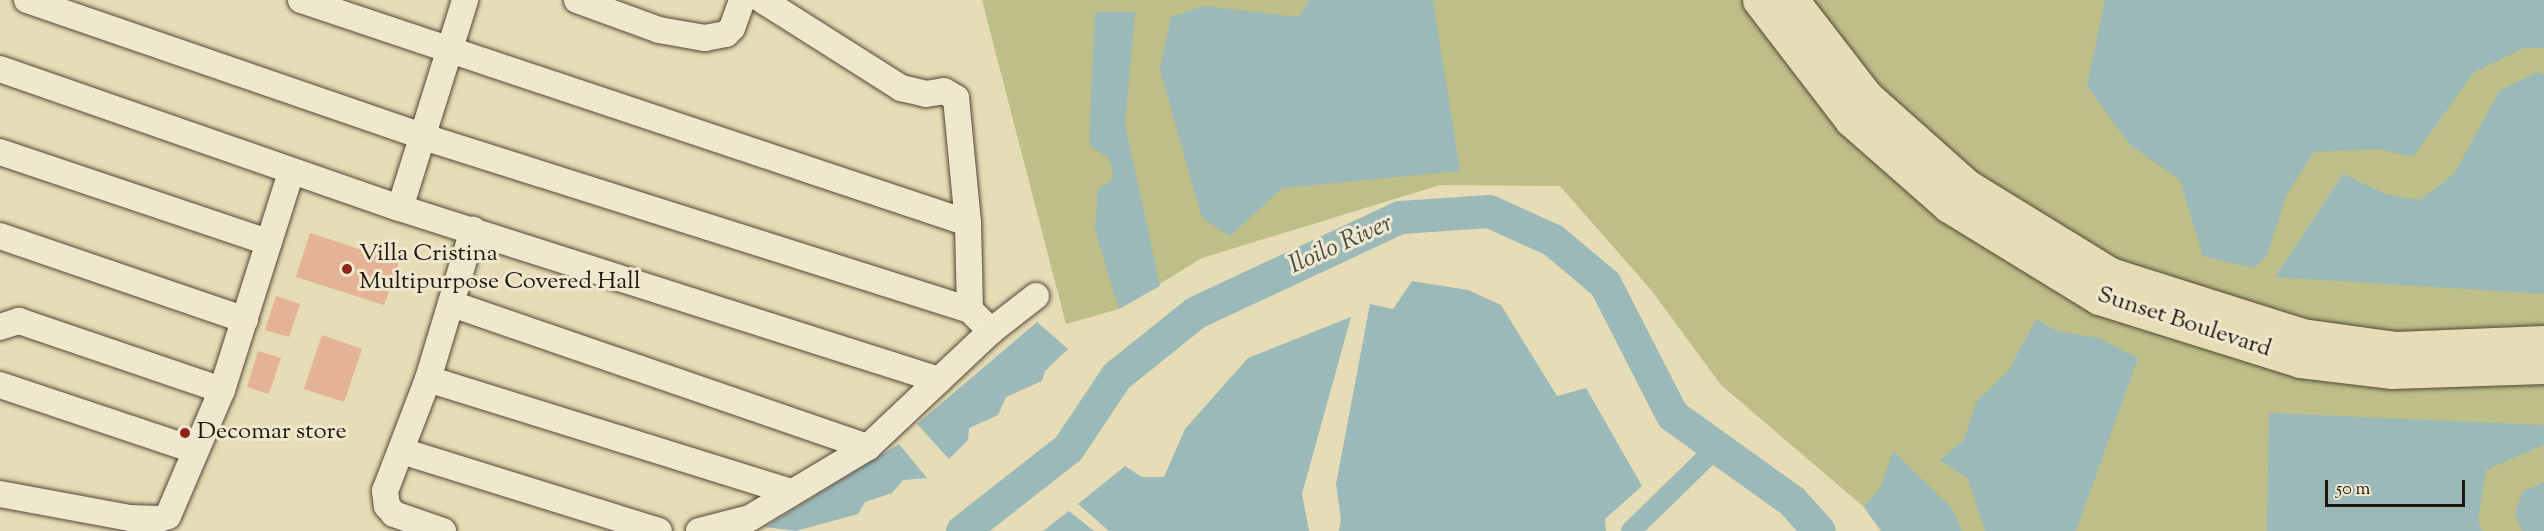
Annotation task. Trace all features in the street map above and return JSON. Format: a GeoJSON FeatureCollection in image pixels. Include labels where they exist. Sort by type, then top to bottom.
{"type":"FeatureCollection","features":[{"type":"Feature","properties":{"kind":"main road","name":"Sunset Boulevard"},"geometry":{"type":"LineString","coordinates":[[1759,0],[1851,120],[1949,206],[2099,298],[2300,361],[2392,372],[2544,367]]}},
{"type":"Feature","properties":{"kind":"main road","name":"Sunset Boulevard"},"geometry":{"type":"LineString","coordinates":[[1792,0],[1866,96],[1966,186],[2110,274],[2302,335],[2396,348],[2544,342]]}},
{"type":"Feature","properties":{"kind":"street"},"geometry":{"type":"LineString","coordinates":[[27,0],[424,137],[970,310],[991,331]]}},
{"type":"Feature","properties":{"kind":"street"},"geometry":{"type":"LineString","coordinates":[[301,0],[968,223]]}},
{"type":"Feature","properties":{"kind":"street"},"geometry":{"type":"LineString","coordinates":[[400,208],[465,0]]}},
{"type":"Feature","properties":{"kind":"street"},"geometry":{"type":"LineString","coordinates":[[577,0],[659,30],[705,38],[726,34],[732,28],[742,0]]}},
{"type":"Feature","properties":{"kind":"street"},"geometry":{"type":"LineString","coordinates":[[762,0],[900,88],[926,94],[944,91],[956,98],[968,223],[970,310]]}},
{"type":"Feature","properties":{"kind":"street"},"geometry":{"type":"LineString","coordinates":[[0,69],[291,172],[939,380]]}},
{"type":"Feature","properties":{"kind":"street"},"geometry":{"type":"LineString","coordinates":[[0,152],[268,242]]}},
{"type":"Feature","properties":{"kind":"street"},"geometry":{"type":"LineString","coordinates":[[0,494],[159,519],[172,511],[194,450],[222,390],[291,172]]}},
{"type":"Feature","properties":{"kind":"street"},"geometry":{"type":"LineString","coordinates":[[443,531],[394,514],[387,506],[385,491],[402,452],[428,379],[473,230]]}},
{"type":"Feature","properties":{"kind":"street"},"geometry":{"type":"LineString","coordinates":[[0,236],[245,320]]}},
{"type":"Feature","properties":{"kind":"street"},"geometry":{"type":"LineString","coordinates":[[699,531],[738,523],[868,447],[991,331],[1036,296]]}},
{"type":"Feature","properties":{"kind":"street"},"geometry":{"type":"LineString","coordinates":[[452,304],[868,447]]}},
{"type":"Feature","properties":{"kind":"street"},"geometry":{"type":"LineString","coordinates":[[0,327],[19,321],[222,390]]}},
{"type":"Feature","properties":{"kind":"street"},"geometry":{"type":"LineString","coordinates":[[428,379],[791,492]]}},
{"type":"Feature","properties":{"kind":"street"},"geometry":{"type":"LineString","coordinates":[[0,385],[194,450]]}},
{"type":"Feature","properties":{"kind":"street"},"geometry":{"type":"LineString","coordinates":[[402,452],[658,531]]}},
{"type":"Feature","properties":{"kind":"green space"},"geometry":{"type":"Polygon","coordinates":[[[982,0],[2544,0],[2544,531],[1881,531],[1864,507],[1721,385],[1652,291],[1560,186],[1440,185],[1202,258],[1119,309],[1066,324],[982,0]]]}},
{"type":"Feature","properties":{"kind":"water"},"geometry":{"type":"Polygon","coordinates":[[[1310,0],[1433,0],[1460,171],[1282,188],[1230,236],[1202,218],[1160,69],[1171,17],[1204,6],[1298,17],[1310,0]]]}},
{"type":"Feature","properties":{"kind":"water"},"geometry":{"type":"Polygon","coordinates":[[[2105,0],[2544,0],[2544,48],[2524,48],[2474,72],[2413,157],[2378,149],[2314,152],[2287,194],[2267,255],[2254,268],[2203,256],[2180,180],[2129,144],[2087,86],[2105,0]]]}},
{"type":"Feature","properties":{"kind":"water"},"geometry":{"type":"Polygon","coordinates":[[[1095,12],[1135,12],[1125,124],[1160,286],[1119,309],[1095,230],[1098,189],[1111,181],[1113,169],[1108,158],[1089,145],[1095,12]]]}},
{"type":"Feature","properties":{"kind":"water"},"geometry":{"type":"Polygon","coordinates":[[[2538,72],[2544,75],[2544,294],[2275,277],[2343,174],[2388,195],[2420,200],[2454,174],[2500,90],[2538,72]]]}},
{"type":"Feature","properties":{"kind":"water"},"geometry":{"type":"Polygon","coordinates":[[[1412,281],[1468,290],[1501,305],[1557,396],[1586,388],[1642,486],[1605,519],[1606,531],[1339,531],[1341,520],[1336,484],[1370,304],[1393,309],[1412,281]]]}},
{"type":"Feature","properties":{"kind":"water"},"geometry":{"type":"Polygon","coordinates":[[[1351,317],[1302,494],[1309,531],[1109,531],[1078,504],[1125,466],[1142,477],[1164,477],[1185,429],[1248,358],[1351,317]]]}},
{"type":"Feature","properties":{"kind":"water"},"geometry":{"type":"Polygon","coordinates":[[[2036,319],[2057,331],[2099,338],[2138,358],[2076,531],[1985,531],[1968,479],[1940,460],[1964,440],[1976,402],[2009,370],[2036,319]]]}},
{"type":"Feature","properties":{"kind":"water"},"geometry":{"type":"Polygon","coordinates":[[[1037,322],[1068,349],[1045,371],[1042,381],[1006,397],[998,415],[969,428],[968,440],[949,459],[917,424],[1037,322]]]}},
{"type":"Feature","properties":{"kind":"water"},"geometry":{"type":"Polygon","coordinates":[[[2269,413],[2544,425],[2544,445],[2486,470],[2478,520],[2482,531],[2267,531],[2269,413]]]}},
{"type":"Feature","properties":{"kind":"water"},"geometry":{"type":"Polygon","coordinates":[[[899,444],[927,478],[903,480],[892,493],[865,502],[858,514],[796,531],[765,527],[899,444]]]}},
{"type":"Feature","properties":{"kind":"water"},"geometry":{"type":"Polygon","coordinates":[[[1893,451],[1952,508],[1962,531],[1881,531],[1864,507],[1881,486],[1893,451]]]}},
{"type":"Feature","properties":{"kind":"water"},"geometry":{"type":"Polygon","coordinates":[[[2544,482],[2544,531],[2522,531],[2515,515],[2522,492],[2544,482]]]}},
{"type":"Feature","properties":{"kind":"water"},"geometry":{"type":"Polygon","coordinates":[[[1069,511],[1094,531],[1043,531],[1069,511]]]}},
{"type":"Feature","properties":{"kind":"building","name":"Villa Cristina Multipurpose Covered Hall"},"geometry":{"type":"Polygon","coordinates":[[[310,233],[399,262],[384,305],[296,277],[310,233]]]}},
{"type":"Feature","properties":{"kind":"building"},"geometry":{"type":"Polygon","coordinates":[[[276,296],[300,304],[289,337],[265,330],[276,296]]]}},
{"type":"Feature","properties":{"kind":"building"},"geometry":{"type":"Polygon","coordinates":[[[322,335],[362,349],[344,402],[304,389],[322,335]]]}},
{"type":"Feature","properties":{"kind":"building"},"geometry":{"type":"Polygon","coordinates":[[[258,351],[281,358],[269,394],[247,387],[258,351]]]}},
{"type":"Feature","properties":{"kind":"waterway","name":"Iloilo River"},"geometry":{"type":"LineString","coordinates":[[962,531],[1068,448],[1116,376],[1196,312],[1400,217],[1489,211],[1553,240],[1605,284],[1672,415],[1792,501],[1819,531]]}},
{"type":"Feature","properties":{"kind":"waterway"},"geometry":{"type":"LineString","coordinates":[[1631,531],[1717,447]]}},
{"type":"Feature","properties":{"kind":"place","name":"Villa Cristina Multipurpose Covered Hall"},"geometry":{"type":"Point","coordinates":[347,269]}},
{"type":"Feature","properties":{"kind":"place","name":"Decomar store"},"geometry":{"type":"Point","coordinates":[185,433]}}]}
